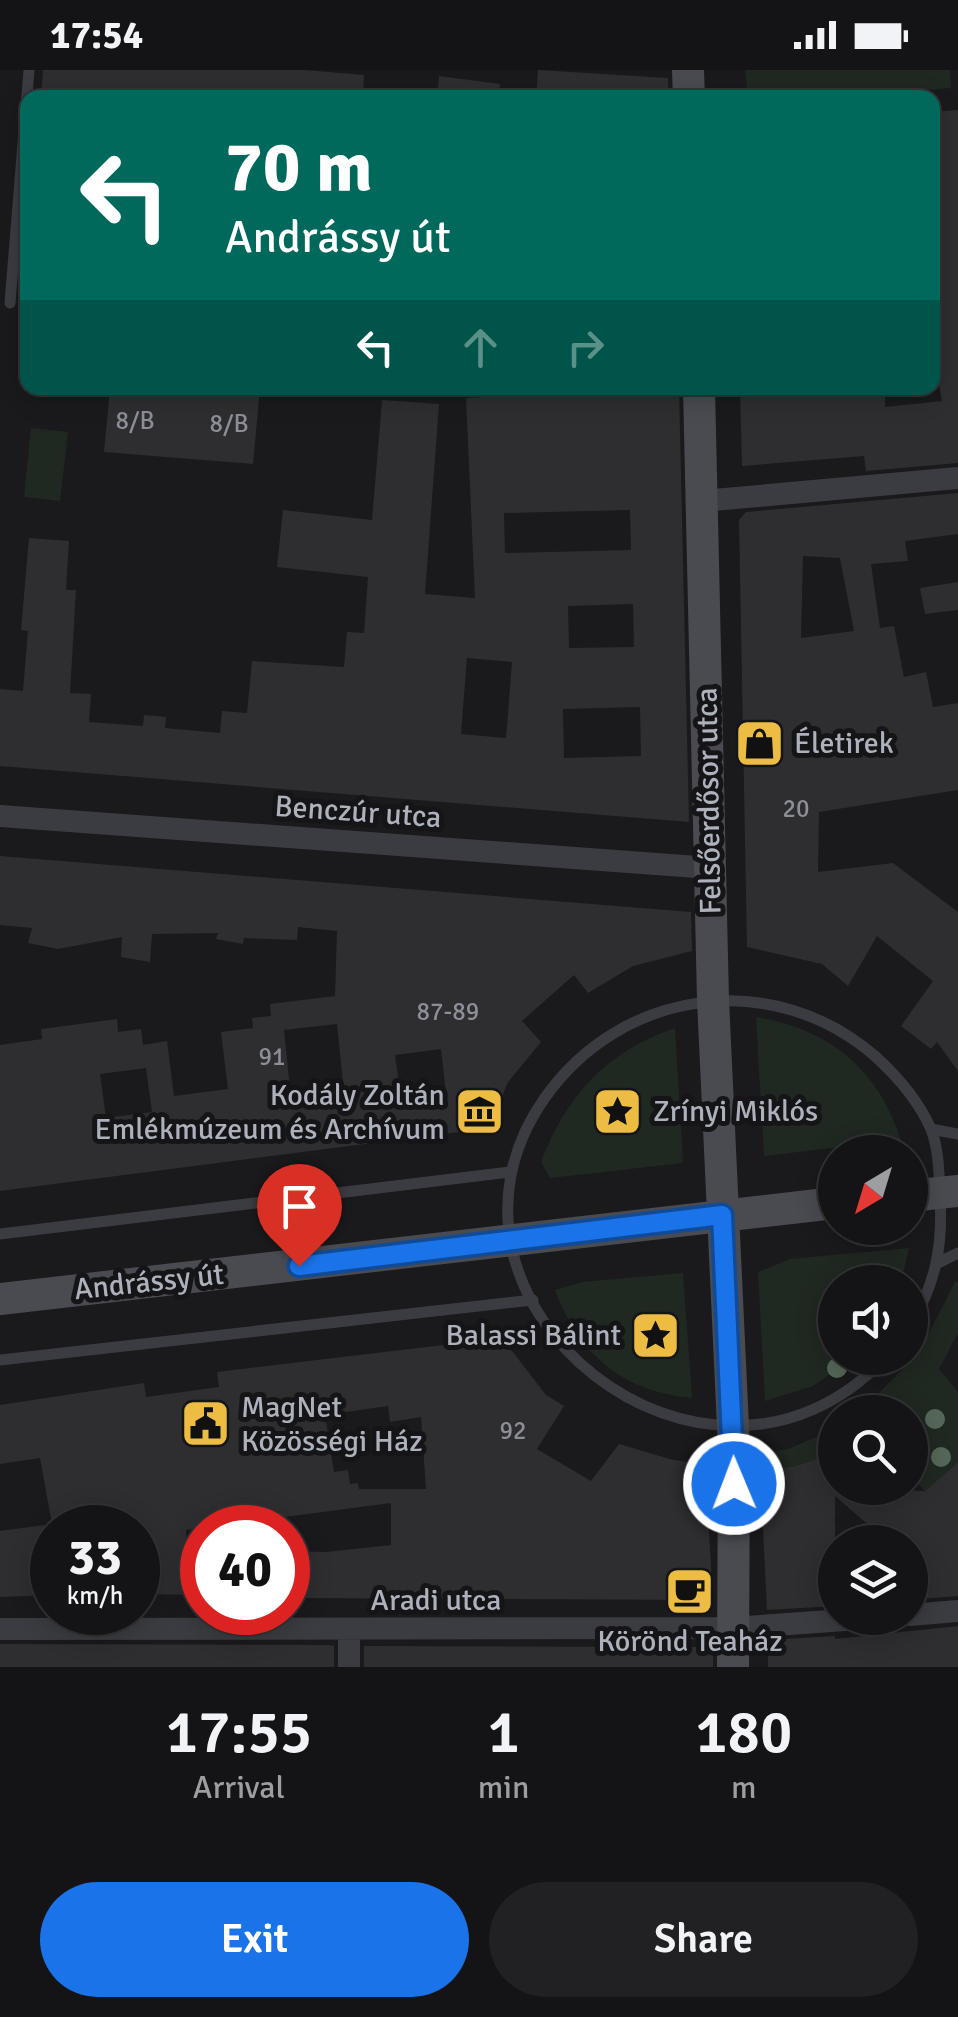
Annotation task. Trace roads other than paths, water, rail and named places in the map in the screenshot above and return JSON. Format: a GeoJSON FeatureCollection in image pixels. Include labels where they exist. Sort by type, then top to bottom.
{"type":"FeatureCollection","features":[{"type":"Feature","properties":{"kind":"street","name":"Felsőerdősor utca"},"geometry":{"type":"LineString","coordinates":[[699,395],[713,1000],[732,1427],[733,1667]]}},
{"type":"Feature","properties":{"kind":"street"},"geometry":{"type":"LineString","coordinates":[[702,501],[958,478]]}},
{"type":"Feature","properties":{"kind":"street","name":"Benczúr utca"},"geometry":{"type":"LineString","coordinates":[[0,816],[711,868]]}},
{"type":"Feature","properties":{"kind":"street","name":"Andrássy út"},"geometry":{"type":"LineString","coordinates":[[0,1299],[818,1204]]}},
{"type":"Feature","properties":{"kind":"street"},"geometry":{"type":"LineString","coordinates":[[928,1614],[958,1611]]}},
{"type":"Feature","properties":{"kind":"street","name":"Aradi utca"},"geometry":{"type":"LineString","coordinates":[[0,1630],[732,1628],[818,1622]]}},
{"type":"Feature","properties":{"kind":"street"},"geometry":{"type":"LineString","coordinates":[[349,1630],[349,1667]]}},
{"type":"Feature","properties":{"kind":"lane"},"geometry":{"type":"LineString","coordinates":[[10,303],[20,186]]}},
{"type":"Feature","properties":{"kind":"lane"},"geometry":{"type":"LineString","coordinates":[[864,1375],[822,1408],[772,1424],[732,1427],[697,1424],[650,1411],[610,1390],[570,1353],[532,1300],[509,1242],[510,1172],[521,1138],[546,1097],[584,1055],[628,1026],[669,1009],[713,1000],[758,1000],[804,1012],[851,1036],[890,1070],[931,1129],[937,1149],[936,1193],[942,1238],[938,1263],[928,1286]]}},
{"type":"Feature","properties":{"kind":"lane"},"geometry":{"type":"LineString","coordinates":[[931,1129],[958,1134]]}},
{"type":"Feature","properties":{"kind":"lane"},"geometry":{"type":"LineString","coordinates":[[0,1234],[510,1172]]}},
{"type":"Feature","properties":{"kind":"lane"},"geometry":{"type":"LineString","coordinates":[[938,1263],[958,1254]]}},
{"type":"Feature","properties":{"kind":"lane"},"geometry":{"type":"LineString","coordinates":[[0,1360],[532,1300]]}},
{"type":"Feature","properties":{"kind":"place","name":"Életirek"},"geometry":{"type":"Point","coordinates":[759,743]}},
{"type":"Feature","properties":{"kind":"place","name":"Zrínyi Miklós"},"geometry":{"type":"Point","coordinates":[618,1111]}},
{"type":"Feature","properties":{"kind":"place","name":"Kodály Zoltán Emlékmúzeum és Archívum"},"geometry":{"type":"Point","coordinates":[480,1112]}},
{"type":"Feature","properties":{"kind":"place","name":"Balassi Bálint"},"geometry":{"type":"Point","coordinates":[656,1335]}},
{"type":"Feature","properties":{"kind":"place","name":"MagNet Közösségi Ház"},"geometry":{"type":"Point","coordinates":[206,1424]}},
{"type":"Feature","properties":{"kind":"place","name":"Körönd Teaház"},"geometry":{"type":"Point","coordinates":[690,1592]}}]}
